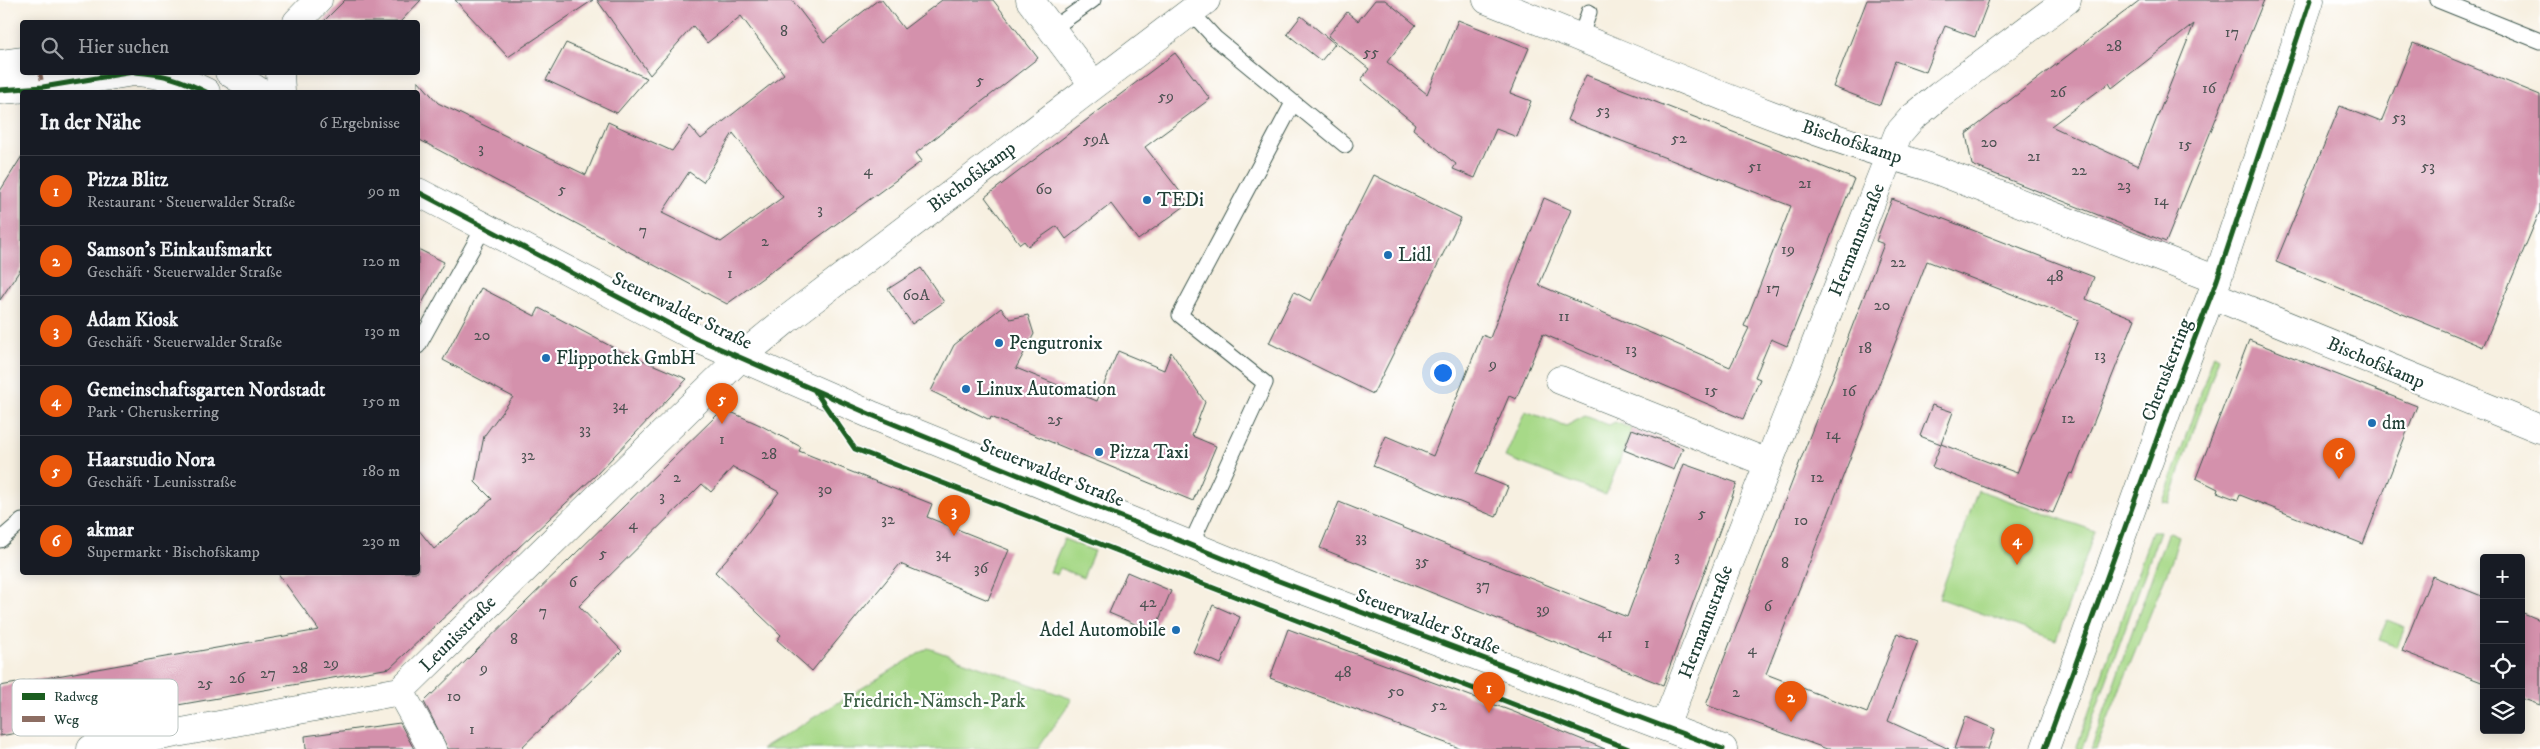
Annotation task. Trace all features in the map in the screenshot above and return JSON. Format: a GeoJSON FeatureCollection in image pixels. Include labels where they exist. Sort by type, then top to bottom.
{"type":"FeatureCollection","features":[{"type":"Feature","properties":{"kind":"street"},"geometry":{"type":"LineString","coordinates":[[299,20],[318,0]]}},
{"type":"Feature","properties":{"kind":"street"},"geometry":{"type":"LineString","coordinates":[[1030,0],[1093,84]]}},
{"type":"Feature","properties":{"kind":"street","name":"Bischofskamp"},"geometry":{"type":"LineString","coordinates":[[1487,0],[1585,24],[1785,120],[1890,157],[1926,166],[2540,429]]}},
{"type":"Feature","properties":{"kind":"street","name":"Hermannstraße"},"geometry":{"type":"LineString","coordinates":[[1665,726],[1898,134],[1912,118],[2067,0]]}},
{"type":"Feature","properties":{"kind":"street","name":"Cheruskerring"},"geometry":{"type":"LineString","coordinates":[[2045,749],[2168,408],[2214,288],[2310,0]]}},
{"type":"Feature","properties":{"kind":"street","name":"Bischofskamp"},"geometry":{"type":"LineString","coordinates":[[741,357],[786,320],[1093,84],[1198,6]]}},
{"type":"Feature","properties":{"kind":"street"},"geometry":{"type":"LineString","coordinates":[[0,64],[20,61]]}},
{"type":"Feature","properties":{"kind":"street"},"geometry":{"type":"LineString","coordinates":[[0,90],[43,87],[116,75]]}},
{"type":"Feature","properties":{"kind":"street"},"geometry":{"type":"LineString","coordinates":[[166,75],[202,90]]}},
{"type":"Feature","properties":{"kind":"street"},"geometry":{"type":"LineString","coordinates":[[234,75],[257,90]]}},
{"type":"Feature","properties":{"kind":"street"},"geometry":{"type":"LineString","coordinates":[[280,75],[281,90]]}},
{"type":"Feature","properties":{"kind":"street","name":"Steuerwalder Straße"},"geometry":{"type":"LineString","coordinates":[[420,193],[698,339],[981,462],[1290,585],[1723,749]]}},
{"type":"Feature","properties":{"kind":"street","name":"Leunisstraße"},"geometry":{"type":"LineString","coordinates":[[400,691],[741,357]]}},
{"type":"Feature","properties":{"kind":"street"},"geometry":{"type":"LineString","coordinates":[[1560,380],[1768,463]]}},
{"type":"Feature","properties":{"kind":"street"},"geometry":{"type":"LineString","coordinates":[[178,733],[400,691],[432,749]]}},
{"type":"Feature","properties":{"kind":"street"},"geometry":{"type":"LineString","coordinates":[[91,749],[160,736]]}},
{"type":"Feature","properties":{"kind":"lane"},"geometry":{"type":"LineString","coordinates":[[1052,29],[1093,0]]}},
{"type":"Feature","properties":{"kind":"lane"},"geometry":{"type":"LineString","coordinates":[[2438,0],[2540,41]]}},
{"type":"Feature","properties":{"kind":"lane"},"geometry":{"type":"LineString","coordinates":[[1198,6],[1215,38],[1345,145]]}},
{"type":"Feature","properties":{"kind":"lane"},"geometry":{"type":"LineString","coordinates":[[1191,544],[1265,382],[1180,315],[1293,103]]}},
{"type":"Feature","properties":{"kind":"lane"},"geometry":{"type":"LineString","coordinates":[[420,342],[484,226]]}},
{"type":"Feature","properties":{"kind":"lane"},"geometry":{"type":"LineString","coordinates":[[0,540],[20,523]]}},
{"type":"Feature","properties":{"kind":"green space"},"geometry":{"type":"Polygon","coordinates":[[[2214,354],[2219,357],[2169,503],[2163,502],[2214,354]]]}},
{"type":"Feature","properties":{"kind":"green space"},"geometry":{"type":"Polygon","coordinates":[[[1525,411],[1566,426],[1585,416],[1609,425],[1615,422],[1632,429],[1606,495],[1505,457],[1525,411]]]}},
{"type":"Feature","properties":{"kind":"green space"},"geometry":{"type":"Polygon","coordinates":[[[1978,490],[2095,531],[2056,640],[1939,598],[1978,490]]]}},
{"type":"Feature","properties":{"kind":"green space"},"geometry":{"type":"Polygon","coordinates":[[[2152,531],[2160,531],[2082,749],[2076,749],[2152,531]]]}},
{"type":"Feature","properties":{"kind":"green space"},"geometry":{"type":"Polygon","coordinates":[[[2170,532],[2179,536],[2172,560],[2096,749],[2091,749],[2167,534],[2170,532]]]}},
{"type":"Feature","properties":{"kind":"green space"},"geometry":{"type":"Polygon","coordinates":[[[1064,539],[1094,551],[1083,578],[1060,568],[1057,575],[1050,572],[1064,539]]]}},
{"type":"Feature","properties":{"kind":"green space"},"geometry":{"type":"Polygon","coordinates":[[[2387,620],[2405,627],[2397,647],[2379,640],[2387,620]]]}},
{"type":"Feature","properties":{"kind":"green space","name":"Friedrich-Nämsch-Park"},"geometry":{"type":"Polygon","coordinates":[[[928,648],[1072,699],[1038,749],[762,749],[928,648]]]}},
{"type":"Feature","properties":{"kind":"building"},"geometry":{"type":"Polygon","coordinates":[[[345,0],[421,0],[402,20],[325,20],[345,0]]]}},
{"type":"Feature","properties":{"kind":"building"},"geometry":{"type":"Polygon","coordinates":[[[455,0],[593,0],[508,57],[455,0]]]}},
{"type":"Feature","properties":{"kind":"building"},"geometry":{"type":"Polygon","coordinates":[[[597,0],[792,0],[824,42],[878,0],[882,0],[904,29],[942,0],[993,0],[1038,58],[916,153],[922,161],[727,304],[420,140],[420,90],[418,90],[418,80],[438,103],[586,175],[608,122],[672,151],[690,126],[701,139],[784,74],[741,16],[707,43],[693,26],[650,75],[597,0]],[[733,133],[703,182],[689,172],[662,213],[721,242],[783,197],[733,133]]]}},
{"type":"Feature","properties":{"kind":"building"},"geometry":{"type":"Polygon","coordinates":[[[1375,0],[1385,0],[1416,25],[1387,62],[1427,94],[1458,20],[1529,48],[1510,93],[1531,101],[1517,137],[1496,129],[1475,178],[1453,169],[1456,164],[1413,129],[1415,124],[1361,80],[1369,69],[1328,36],[1347,12],[1358,21],[1375,0]]]}},
{"type":"Feature","properties":{"kind":"building"},"geometry":{"type":"Polygon","coordinates":[[[1867,0],[1989,0],[1975,37],[1945,26],[1926,72],[1895,61],[1880,105],[1833,87],[1867,0]]]}},
{"type":"Feature","properties":{"kind":"building"},"geometry":{"type":"Polygon","coordinates":[[[2140,0],[2264,0],[2166,242],[1972,165],[1966,134],[2140,0]],[[2194,24],[2112,88],[2109,83],[2051,126],[2138,166],[2194,24]]]}},
{"type":"Feature","properties":{"kind":"building"},"geometry":{"type":"Polygon","coordinates":[[[1301,16],[1335,44],[1321,61],[1287,34],[1301,16]]]}},
{"type":"Feature","properties":{"kind":"building"},"geometry":{"type":"Polygon","coordinates":[[[566,43],[647,78],[617,113],[546,80],[566,43]]]}},
{"type":"Feature","properties":{"kind":"building"},"geometry":{"type":"Polygon","coordinates":[[[2413,43],[2540,95],[2540,211],[2483,347],[2276,262],[2340,106],[2381,122],[2413,43]]]}},
{"type":"Feature","properties":{"kind":"building"},"geometry":{"type":"Polygon","coordinates":[[[1175,53],[1210,99],[1145,147],[1189,203],[1138,240],[1111,204],[1066,239],[1057,226],[1028,246],[1024,241],[1020,244],[985,197],[1175,53]]]}},
{"type":"Feature","properties":{"kind":"building"},"geometry":{"type":"Polygon","coordinates":[[[1586,75],[1854,179],[1787,346],[1771,339],[1755,377],[1760,379],[1743,419],[1543,334],[1516,399],[1509,396],[1476,474],[1508,487],[1496,517],[1373,466],[1386,436],[1433,456],[1482,335],[1490,338],[1544,198],[1571,210],[1539,285],[1730,367],[1749,328],[1744,326],[1791,206],[1567,120],[1586,75]]]}},
{"type":"Feature","properties":{"kind":"building"},"geometry":{"type":"Polygon","coordinates":[[[20,159],[20,270],[0,300],[0,191],[20,159]]]}},
{"type":"Feature","properties":{"kind":"building","name":"Lidl"},"geometry":{"type":"Polygon","coordinates":[[[1374,175],[1461,218],[1373,394],[1269,343],[1294,292],[1311,301],[1374,175]]]}},
{"type":"Feature","properties":{"kind":"building"},"geometry":{"type":"Polygon","coordinates":[[[1892,199],[2094,277],[2086,299],[2135,319],[2073,474],[2070,473],[2053,513],[1932,467],[1941,444],[2017,473],[2079,320],[1927,261],[1766,674],[1867,713],[1897,633],[1918,641],[1888,721],[1949,749],[1827,749],[1706,705],[1884,244],[1876,241],[1892,199]]]}},
{"type":"Feature","properties":{"kind":"building"},"geometry":{"type":"Polygon","coordinates":[[[420,250],[444,262],[420,307],[420,250]]]}},
{"type":"Feature","properties":{"kind":"building"},"geometry":{"type":"Polygon","coordinates":[[[921,268],[944,302],[912,324],[888,289],[921,268]]]}},
{"type":"Feature","properties":{"kind":"building"},"geometry":{"type":"Polygon","coordinates":[[[481,288],[535,316],[539,308],[614,348],[687,379],[596,475],[390,668],[178,705],[178,679],[40,679],[319,630],[279,575],[420,575],[420,532],[434,549],[492,499],[475,482],[484,436],[513,397],[443,360],[481,288]]]}},
{"type":"Feature","properties":{"kind":"building"},"geometry":{"type":"Polygon","coordinates":[[[1001,308],[1010,319],[1028,315],[1034,334],[1016,368],[1097,401],[1118,351],[1164,370],[1171,352],[1205,402],[1192,436],[1216,446],[1193,501],[991,417],[990,420],[931,391],[954,345],[1001,308]]]}},
{"type":"Feature","properties":{"kind":"building"},"geometry":{"type":"Polygon","coordinates":[[[2249,340],[2417,406],[2363,544],[2240,495],[2238,500],[2217,492],[2218,489],[2196,478],[2249,340]]]}},
{"type":"Feature","properties":{"kind":"building"},"geometry":{"type":"Polygon","coordinates":[[[1932,405],[1953,412],[1941,444],[1920,436],[1932,405]]]}},
{"type":"Feature","properties":{"kind":"building"},"geometry":{"type":"Polygon","coordinates":[[[733,413],[760,425],[801,447],[799,451],[932,504],[927,517],[1009,550],[988,600],[900,564],[812,671],[777,640],[781,635],[715,572],[740,544],[779,492],[733,467],[711,492],[702,484],[579,606],[622,651],[520,749],[448,749],[424,702],[717,415],[733,413]]]}},
{"type":"Feature","properties":{"kind":"building"},"geometry":{"type":"Polygon","coordinates":[[[1632,429],[1683,448],[1674,470],[1624,450],[1632,429]]]}},
{"type":"Feature","properties":{"kind":"building"},"geometry":{"type":"Polygon","coordinates":[[[1684,464],[1737,483],[1663,685],[1320,548],[1339,502],[1627,617],[1684,464]]]}},
{"type":"Feature","properties":{"kind":"building"},"geometry":{"type":"Polygon","coordinates":[[[1127,572],[1171,591],[1154,632],[1109,613],[1127,572]]]}},
{"type":"Feature","properties":{"kind":"building"},"geometry":{"type":"Polygon","coordinates":[[[2432,576],[2480,595],[2480,681],[2402,651],[2432,576]]]}},
{"type":"Feature","properties":{"kind":"building"},"geometry":{"type":"Polygon","coordinates":[[[1213,605],[1240,617],[1221,664],[1193,652],[1213,605]]]}},
{"type":"Feature","properties":{"kind":"building"},"geometry":{"type":"Polygon","coordinates":[[[2525,614],[2540,620],[2540,705],[2525,699],[2525,614]]]}},
{"type":"Feature","properties":{"kind":"building"},"geometry":{"type":"Polygon","coordinates":[[[1288,629],[1514,712],[1605,749],[1462,749],[1270,678],[1288,629]]]}},
{"type":"Feature","properties":{"kind":"building"},"geometry":{"type":"Polygon","coordinates":[[[12,684],[12,734],[0,736],[0,686],[12,684]]]}},
{"type":"Feature","properties":{"kind":"building"},"geometry":{"type":"Polygon","coordinates":[[[1965,717],[1995,729],[1988,749],[1954,749],[1965,717]]]}},
{"type":"Feature","properties":{"kind":"building"},"geometry":{"type":"Polygon","coordinates":[[[400,723],[414,749],[306,749],[305,736],[400,723]]]}},
{"type":"Feature","properties":{"kind":"marked path"},"geometry":{"type":"LineString","coordinates":[[41,75],[43,87]]}},
{"type":"Feature","properties":{"kind":"cycle path"},"geometry":{"type":"LineString","coordinates":[[2045,749],[2168,408],[2217,280],[2310,0]]}},
{"type":"Feature","properties":{"kind":"cycle path"},"geometry":{"type":"LineString","coordinates":[[0,90],[43,87],[115,75]]}},
{"type":"Feature","properties":{"kind":"cycle path"},"geometry":{"type":"LineString","coordinates":[[159,75],[202,90]]}},
{"type":"Feature","properties":{"kind":"cycle path"},"geometry":{"type":"LineString","coordinates":[[420,193],[698,339],[874,416],[1271,578],[1723,749]]}},
{"type":"Feature","properties":{"kind":"cycle path"},"geometry":{"type":"LineString","coordinates":[[815,391],[855,449],[1629,749]]}},
{"type":"Feature","properties":{"kind":"place","name":"TEDi"},"geometry":{"type":"Point","coordinates":[1147,200]}},
{"type":"Feature","properties":{"kind":"place","name":"Lidl"},"geometry":{"type":"Point","coordinates":[1388,255]}},
{"type":"Feature","properties":{"kind":"place","name":"Pengutronix"},"geometry":{"type":"Point","coordinates":[999,343]}},
{"type":"Feature","properties":{"kind":"place","name":"Flippothek GmbH"},"geometry":{"type":"Point","coordinates":[546,358]}},
{"type":"Feature","properties":{"kind":"place","name":"Linux Automation"},"geometry":{"type":"Point","coordinates":[966,389]}},
{"type":"Feature","properties":{"kind":"place","name":"dm"},"geometry":{"type":"Point","coordinates":[2372,423]}},
{"type":"Feature","properties":{"kind":"place","name":"Haarstudio Nora"},"geometry":{"type":"Point","coordinates":[722,424]}},
{"type":"Feature","properties":{"kind":"place","name":"Pizza Taxi"},"geometry":{"type":"Point","coordinates":[1099,452]}},
{"type":"Feature","properties":{"kind":"place","name":"akmar"},"geometry":{"type":"Point","coordinates":[2339,479]}},
{"type":"Feature","properties":{"kind":"place","name":"Adam Kiosk"},"geometry":{"type":"Point","coordinates":[954,536]}},
{"type":"Feature","properties":{"kind":"place","name":"Gemeinschaftsgarten Nordstadt"},"geometry":{"type":"Point","coordinates":[2017,565]}},
{"type":"Feature","properties":{"kind":"place","name":"Adel Automobile"},"geometry":{"type":"Point","coordinates":[1176,630]}},
{"type":"Feature","properties":{"kind":"place","name":"Pizza Blitz"},"geometry":{"type":"Point","coordinates":[1489,713]}},
{"type":"Feature","properties":{"kind":"place","name":"Samson's Einkaufsmarkt"},"geometry":{"type":"Point","coordinates":[1791,722]}}]}
